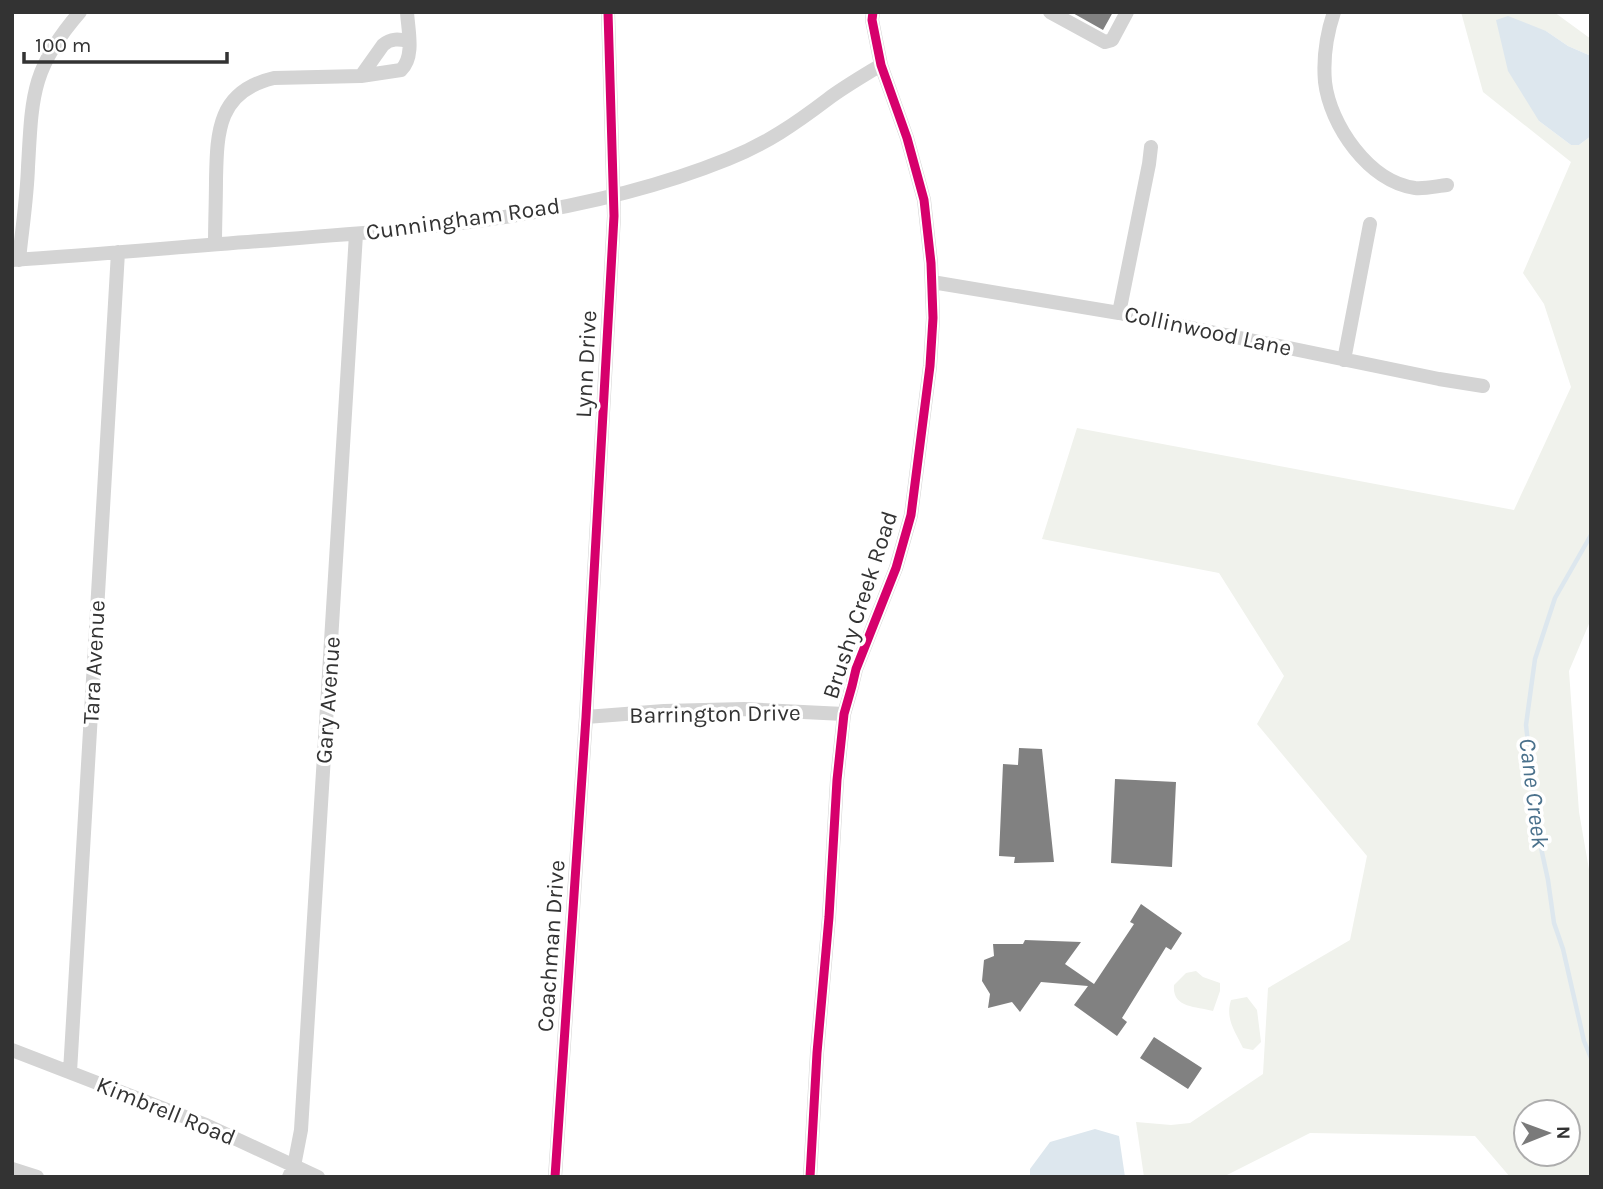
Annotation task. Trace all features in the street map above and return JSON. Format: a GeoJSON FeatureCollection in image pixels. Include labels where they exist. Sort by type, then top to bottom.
{"type":"FeatureCollection","features":[{"type":"Feature","properties":{"kind":"street"},"geometry":{"type":"LineString","coordinates":[[16,260],[36,85],[48,55],[80,12]]}},
{"type":"Feature","properties":{"kind":"street"},"geometry":{"type":"LineString","coordinates":[[215,244],[217,144],[221,123],[231,104],[246,89],[274,78],[379,75],[401,70],[408,62],[407,12]]}},
{"type":"Feature","properties":{"kind":"street","name":"Lynn Drive"},"geometry":{"type":"LineString","coordinates":[[586,717],[613,230],[608,12]]}},
{"type":"Feature","properties":{"kind":"street","name":"Brushy Creek Road"},"geometry":{"type":"LineString","coordinates":[[810,1177],[837,780],[844,714],[856,669],[897,568],[911,515],[930,366],[933,317],[928,228],[917,172],[881,65],[872,20],[873,12]]}},
{"type":"Feature","properties":{"kind":"street"},"geometry":{"type":"LineString","coordinates":[[1050,12],[1105,42],[1112,40],[1127,12]]}},
{"type":"Feature","properties":{"kind":"street"},"geometry":{"type":"LineString","coordinates":[[1334,12],[1326,48],[1325,82],[1341,128],[1356,152],[1377,171],[1395,182],[1415,188],[1447,185]]}},
{"type":"Feature","properties":{"kind":"street"},"geometry":{"type":"LineString","coordinates":[[361,76],[387,42],[397,39],[408,41]]}},
{"type":"Feature","properties":{"kind":"street","name":"Cunningham Road"},"geometry":{"type":"LineString","coordinates":[[16,260],[356,234],[482,221],[613,195],[699,170],[766,142],[881,65]]}},
{"type":"Feature","properties":{"kind":"street"},"geometry":{"type":"LineString","coordinates":[[1119,313],[1151,147]]}},
{"type":"Feature","properties":{"kind":"street"},"geometry":{"type":"LineString","coordinates":[[1344,360],[1370,224]]}},
{"type":"Feature","properties":{"kind":"street","name":"Gary Avenue"},"geometry":{"type":"LineString","coordinates":[[292,1171],[301,1130],[356,234]]}},
{"type":"Feature","properties":{"kind":"street","name":"Tara Avenue"},"geometry":{"type":"LineString","coordinates":[[70,1072],[118,252]]}},
{"type":"Feature","properties":{"kind":"street","name":"Collinwood Lane"},"geometry":{"type":"LineString","coordinates":[[932,282],[1119,313],[1483,386]]}},
{"type":"Feature","properties":{"kind":"street","name":"Barrington Drive"},"geometry":{"type":"LineString","coordinates":[[586,717],[744,709],[844,714]]}},
{"type":"Feature","properties":{"kind":"street","name":"Coachman Drive"},"geometry":{"type":"LineString","coordinates":[[555,1177],[586,717]]}},
{"type":"Feature","properties":{"kind":"street","name":"Kimbrell Road"},"geometry":{"type":"LineString","coordinates":[[12,1050],[206,1125],[292,1171],[318,1177]]}},
{"type":"Feature","properties":{"kind":"street"},"geometry":{"type":"LineString","coordinates":[[12,1170],[37,1177]]}},
{"type":"Feature","properties":{"kind":"shaded area"},"geometry":{"type":"Polygon","coordinates":[[[1461,12],[1554,12],[1591,39],[1591,56],[1568,46],[1546,31],[1539,121],[1571,145],[1579,145],[1591,136],[1591,619],[1569,671],[1579,812],[1591,881],[1591,1177],[1510,1177],[1475,1136],[1310,1133],[1223,1177],[1144,1177],[1136,1122],[1171,1125],[1190,1123],[1263,1074],[1268,988],[1350,940],[1367,856],[1257,724],[1284,676],[1219,573],[1042,539],[1077,428],[1514,510],[1571,387],[1544,304],[1523,273],[1571,162],[1483,92],[1461,12]]]}},
{"type":"Feature","properties":{"kind":"shaded area"},"geometry":{"type":"Polygon","coordinates":[[[1508,16],[1546,31],[1568,46],[1591,56],[1591,136],[1579,145],[1571,145],[1539,121],[1508,71],[1496,20],[1508,16]]]}},
{"type":"Feature","properties":{"kind":"shaded area"},"geometry":{"type":"Polygon","coordinates":[[[1196,971],[1203,977],[1220,983],[1213,1011],[1186,1005],[1174,993],[1174,985],[1186,973],[1196,971]]]}},
{"type":"Feature","properties":{"kind":"shaded area"},"geometry":{"type":"Polygon","coordinates":[[[1247,997],[1257,1010],[1261,1042],[1253,1050],[1243,1048],[1229,1013],[1231,1000],[1247,997]]]}},
{"type":"Feature","properties":{"kind":"shaded area"},"geometry":{"type":"Polygon","coordinates":[[[1095,1129],[1119,1136],[1125,1177],[1030,1177],[1030,1169],[1050,1142],[1095,1129]]]}},
{"type":"Feature","properties":{"kind":"building"},"geometry":{"type":"Polygon","coordinates":[[[1071,12],[1113,12],[1103,30],[1071,12]]]}},
{"type":"Feature","properties":{"kind":"building"},"geometry":{"type":"Polygon","coordinates":[[[1019,748],[1042,749],[1054,862],[1014,863],[1015,857],[999,856],[1003,764],[1018,765],[1019,748]]]}},
{"type":"Feature","properties":{"kind":"building"},"geometry":{"type":"Polygon","coordinates":[[[1115,779],[1176,782],[1172,867],[1111,863],[1115,779]]]}},
{"type":"Feature","properties":{"kind":"building"},"geometry":{"type":"Polygon","coordinates":[[[1141,904],[1182,933],[1171,950],[1166,947],[1122,1018],[1127,1022],[1117,1036],[1074,1005],[1088,986],[1041,982],[1020,1012],[1012,1002],[988,1008],[990,994],[982,981],[984,960],[994,956],[993,944],[1023,944],[1025,940],[1081,942],[1065,964],[1094,984],[1134,924],[1130,922],[1141,904]]]}},
{"type":"Feature","properties":{"kind":"building"},"geometry":{"type":"Polygon","coordinates":[[[1154,1037],[1202,1068],[1188,1089],[1140,1058],[1154,1037]]]}},
{"type":"Feature","properties":{"kind":"waterway","name":"Cane Creek"},"geometry":{"type":"LineString","coordinates":[[1591,535],[1555,598],[1535,659],[1526,725],[1538,834],[1554,923],[1563,949],[1584,1041],[1591,1058]]}},
{"type":"Feature","properties":{"kind":"cycle path"},"geometry":{"type":"LineString","coordinates":[[555,1177],[586,717],[614,216],[608,12]]}},
{"type":"Feature","properties":{"kind":"cycle path"},"geometry":{"type":"LineString","coordinates":[[810,1177],[837,780],[844,714],[856,669],[896,568],[911,515],[930,366],[933,318],[931,263],[924,200],[907,138],[881,65],[872,20],[873,12]]}}]}
